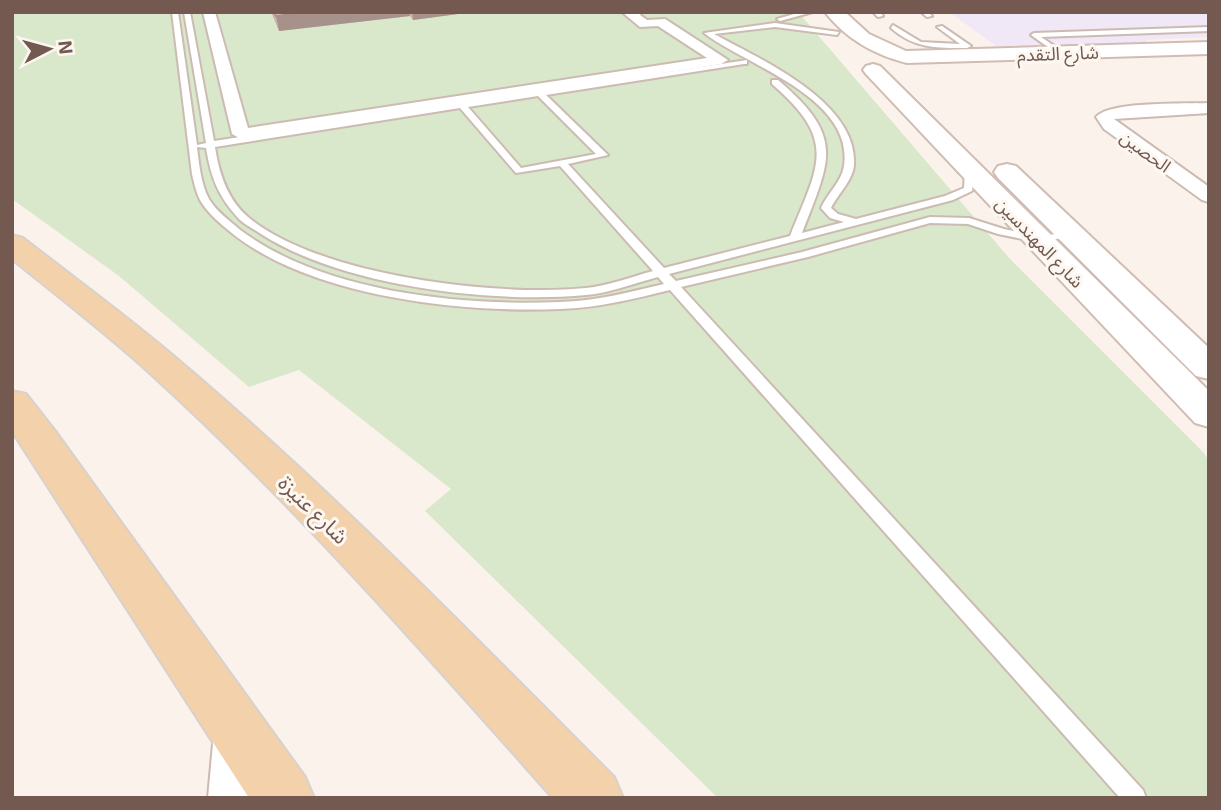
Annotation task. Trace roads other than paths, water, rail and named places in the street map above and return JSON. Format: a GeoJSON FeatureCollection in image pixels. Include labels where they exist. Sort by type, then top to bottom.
{"type":"FeatureCollection","features":[{"type":"Feature","properties":{"kind":"main road","name":"شارع عنيزة"},"geometry":{"type":"LineString","coordinates":[[12,244],[163,365],[213,411],[349,542],[593,798]]}},
{"type":"Feature","properties":{"kind":"main road"},"geometry":{"type":"LineString","coordinates":[[12,403],[285,798]]}},
{"type":"Feature","properties":{"kind":"street"},"geometry":{"type":"LineString","coordinates":[[209,12],[241,134],[721,60],[660,22],[645,24],[628,13],[636,12]]}},
{"type":"Feature","properties":{"kind":"street","name":"شارع المهندسين"},"geometry":{"type":"LineString","coordinates":[[818,12],[1209,414]]}},
{"type":"Feature","properties":{"kind":"street"},"geometry":{"type":"LineString","coordinates":[[834,12],[862,38],[910,63]]}},
{"type":"Feature","properties":{"kind":"street","name":"شارع التقدم"},"geometry":{"type":"LineString","coordinates":[[910,63],[1209,48]]}},
{"type":"Feature","properties":{"kind":"street","name":"شارع التقدم"},"geometry":{"type":"LineString","coordinates":[[910,63],[973,51],[1064,57],[1209,55]]}},
{"type":"Feature","properties":{"kind":"street"},"geometry":{"type":"LineString","coordinates":[[868,64],[891,73],[910,63]]}},
{"type":"Feature","properties":{"kind":"street","name":"شارع المهندسين"},"geometry":{"type":"LineString","coordinates":[[910,63],[916,82],[928,97],[1209,368]]}},
{"type":"Feature","properties":{"kind":"street","name":"الحصين"},"geometry":{"type":"LineString","coordinates":[[1209,108],[1115,113],[1104,117],[1110,125],[1209,196]]}},
{"type":"Feature","properties":{"kind":"street"},"geometry":{"type":"LineString","coordinates":[[230,798],[234,724]]}},
{"type":"Feature","properties":{"kind":"lane"},"geometry":{"type":"LineString","coordinates":[[175,12],[193,148],[204,198],[234,233],[283,259],[317,273],[410,295],[520,306],[588,304],[794,239],[957,195],[969,189],[970,169]]}},
{"type":"Feature","properties":{"kind":"lane"},"geometry":{"type":"LineString","coordinates":[[187,12],[210,145],[221,190],[231,205],[270,238],[298,252],[376,276],[452,288],[558,294],[667,279],[804,255],[941,219],[969,221],[1002,232],[1037,239],[1072,234]]}},
{"type":"Feature","properties":{"kind":"lane"},"geometry":{"type":"LineString","coordinates":[[810,12],[790,18],[694,31],[804,90],[834,119],[850,151],[848,168],[826,208],[834,216],[856,223]]}},
{"type":"Feature","properties":{"kind":"lane"},"geometry":{"type":"LineString","coordinates":[[703,34],[775,24],[837,33]]}},
{"type":"Feature","properties":{"kind":"lane"},"geometry":{"type":"LineString","coordinates":[[893,27],[918,45],[973,51]]}},
{"type":"Feature","properties":{"kind":"lane"},"geometry":{"type":"LineString","coordinates":[[940,27],[973,51]]}},
{"type":"Feature","properties":{"kind":"lane"},"geometry":{"type":"LineString","coordinates":[[1064,57],[1034,36],[1209,29]]}},
{"type":"Feature","properties":{"kind":"lane"},"geometry":{"type":"LineString","coordinates":[[703,34],[772,79],[806,107],[818,126],[823,142],[820,171],[794,239]]}},
{"type":"Feature","properties":{"kind":"lane"},"geometry":{"type":"LineString","coordinates":[[193,148],[744,62]]}},
{"type":"Feature","properties":{"kind":"lane"},"geometry":{"type":"LineString","coordinates":[[462,105],[519,171],[603,155],[539,93]]}},
{"type":"Feature","properties":{"kind":"lane"},"geometry":{"type":"LineString","coordinates":[[562,163],[1135,798]]}}]}
